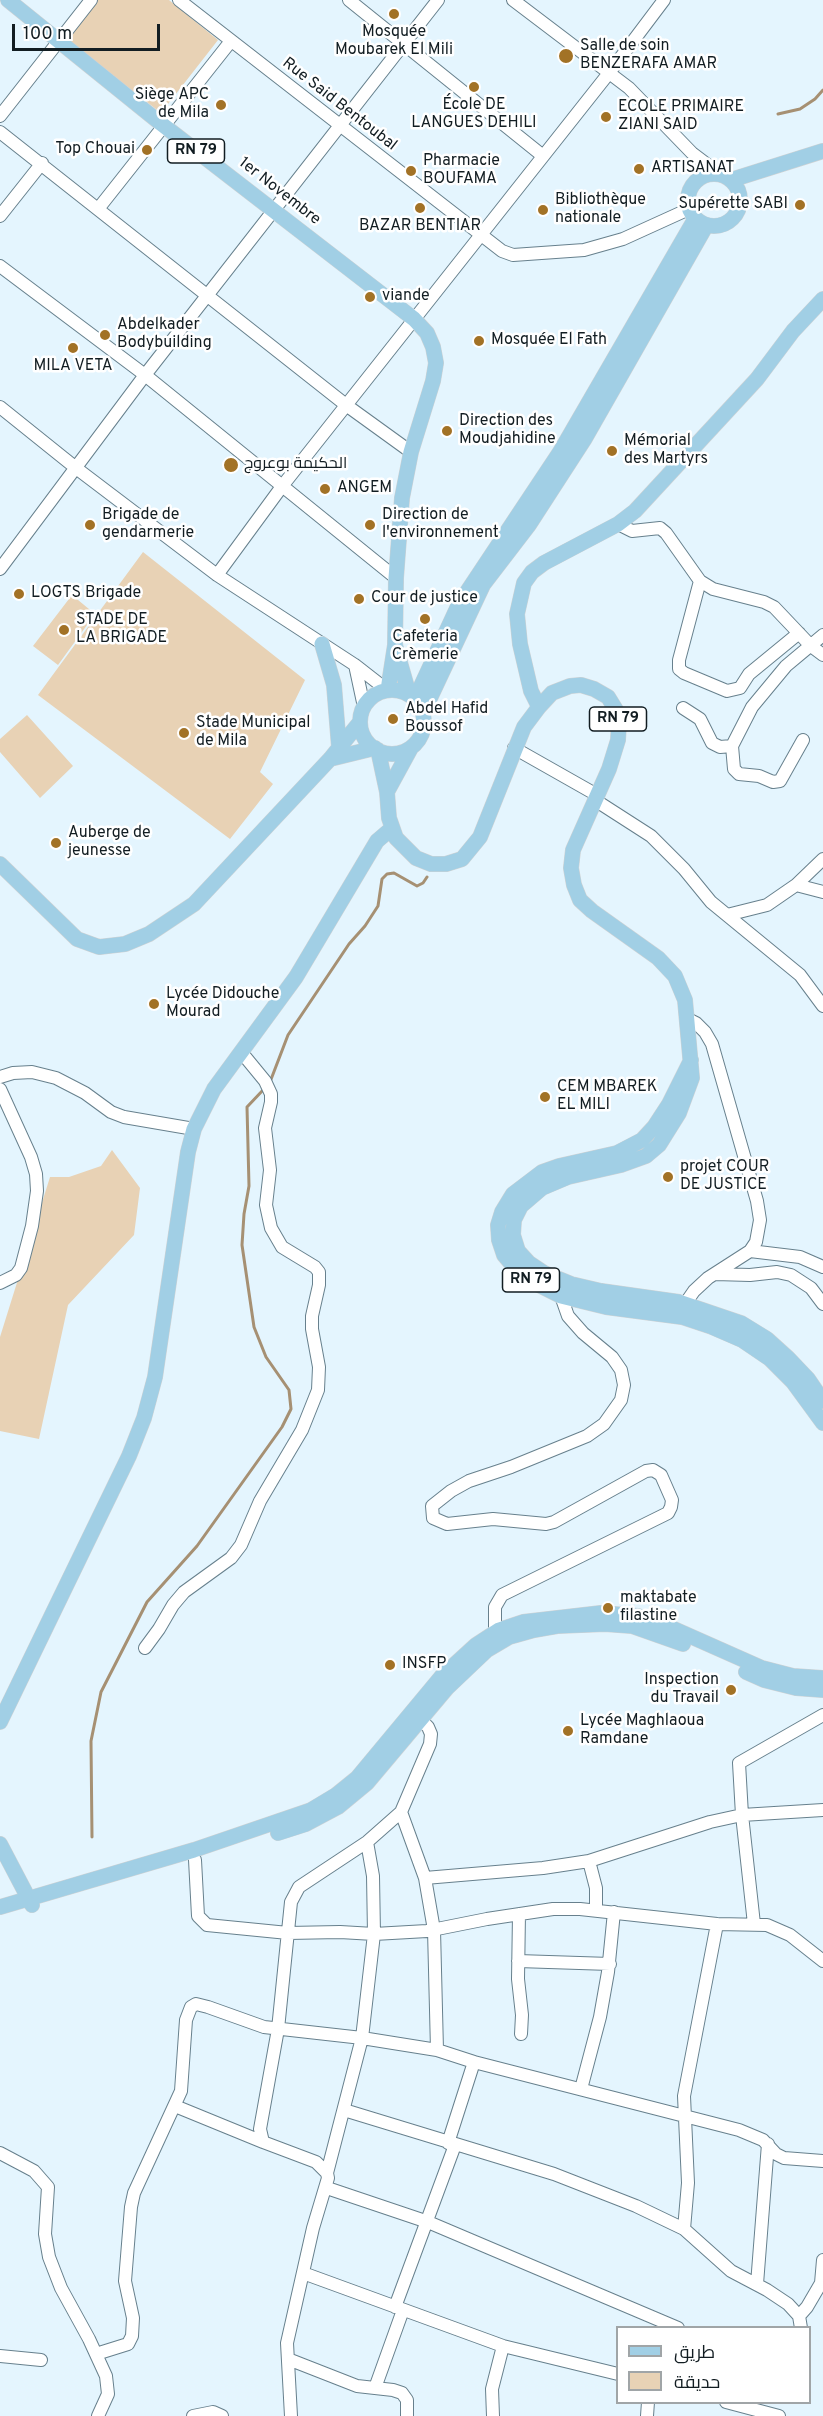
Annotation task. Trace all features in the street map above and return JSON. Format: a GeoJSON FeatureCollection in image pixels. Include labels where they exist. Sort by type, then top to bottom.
{"type":"FeatureCollection","features":[{"type":"Feature","properties":{"kind":"main road","name":"1er Novembre"},"geometry":{"type":"LineString","coordinates":[[8,0],[164,126],[414,319]]}},
{"type":"Feature","properties":{"kind":"main road"},"geometry":{"type":"LineString","coordinates":[[726,177],[738,188],[741,198],[740,208],[735,218],[717,227],[697,218],[688,197],[691,187],[699,179],[709,174],[726,177],[823,152]]}},
{"type":"Feature","properties":{"kind":"main road"},"geometry":{"type":"LineString","coordinates":[[387,792],[411,748],[423,733],[423,713],[483,585],[529,525],[697,218]]}},
{"type":"Feature","properties":{"kind":"main road"},"geometry":{"type":"LineString","coordinates":[[539,707],[531,691],[520,644],[517,614],[524,582],[544,563],[618,524],[635,511],[757,379],[793,331],[823,299]]}},
{"type":"Feature","properties":{"kind":"main road","name":"RN 79"},"geometry":{"type":"LineString","coordinates":[[387,690],[395,645],[396,578],[402,498],[411,452],[434,381],[436,363],[427,333],[414,319]]}},
{"type":"Feature","properties":{"kind":"main road"},"geometry":{"type":"LineString","coordinates":[[412,697],[459,604],[566,456]]}},
{"type":"Feature","properties":{"kind":"main road"},"geometry":{"type":"LineString","coordinates":[[322,644],[334,685],[334,753]]}},
{"type":"Feature","properties":{"kind":"main road","name":"RN 79"},"geometry":{"type":"LineString","coordinates":[[395,645],[412,697]]}},
{"type":"Feature","properties":{"kind":"main road","name":"RN 79"},"geometry":{"type":"LineString","coordinates":[[387,792],[392,829],[404,848],[416,858],[431,864],[446,864],[462,859],[480,837],[514,748],[524,727],[539,707],[560,688],[581,686],[594,689],[608,697],[616,710],[619,723],[618,740],[573,850],[571,868],[574,885],[580,900],[667,967],[681,987],[688,1019],[692,1078],[669,1131],[658,1145],[645,1156],[621,1165],[568,1177],[542,1188],[521,1206],[514,1220],[513,1236],[518,1251],[529,1263],[544,1273],[571,1284],[685,1304],[741,1323],[767,1339],[808,1379],[823,1401]]}},
{"type":"Feature","properties":{"kind":"main road"},"geometry":{"type":"LineString","coordinates":[[0,864],[77,939],[99,947],[125,944],[149,934],[194,904],[334,753],[360,722],[364,707],[374,696],[387,690],[399,690],[412,697],[423,713]]}},
{"type":"Feature","properties":{"kind":"main road"},"geometry":{"type":"LineString","coordinates":[[360,722],[364,737],[376,749],[387,792]]}},
{"type":"Feature","properties":{"kind":"main road"},"geometry":{"type":"LineString","coordinates":[[334,753],[376,749],[389,753],[400,753],[411,748]]}},
{"type":"Feature","properties":{"kind":"main road"},"geometry":{"type":"LineString","coordinates":[[0,1722],[129,1456],[144,1418],[155,1377],[188,1152],[194,1129],[214,1089],[296,977],[376,841],[392,829]]}},
{"type":"Feature","properties":{"kind":"main road","name":"RN 79"},"geometry":{"type":"LineString","coordinates":[[691,1060],[669,1104],[654,1127],[642,1140],[617,1153],[542,1172],[513,1194],[502,1212],[498,1226],[499,1240],[504,1255],[515,1269],[533,1282],[561,1296],[606,1307],[682,1317],[742,1340],[770,1359],[793,1382],[823,1423]]}},
{"type":"Feature","properties":{"kind":"main road"},"geometry":{"type":"LineString","coordinates":[[0,1907],[31,1903],[195,1860],[306,1824],[338,1807],[368,1783],[417,1717],[441,1677],[476,1645],[495,1633],[523,1622],[548,1617],[601,1613],[638,1616],[665,1625],[762,1668],[793,1677],[823,1678]]}},
{"type":"Feature","properties":{"kind":"main road"},"geometry":{"type":"LineString","coordinates":[[55,1896],[311,1810],[336,1795],[357,1778],[487,1650],[509,1637],[534,1630],[557,1626],[605,1624],[632,1626],[652,1631],[764,1680],[796,1688],[823,1690]]}},
{"type":"Feature","properties":{"kind":"main road"},"geometry":{"type":"LineString","coordinates":[[0,1844],[31,1903]]}},
{"type":"Feature","properties":{"kind":"main road"},"geometry":{"type":"LineString","coordinates":[[0,1918],[31,1903]]}},
{"type":"Feature","properties":{"kind":"street"},"geometry":{"type":"LineString","coordinates":[[0,116],[91,0]]}},
{"type":"Feature","properties":{"kind":"street","name":"Rue Said Bentoubal"},"geometry":{"type":"LineString","coordinates":[[179,0],[502,251],[513,255],[584,250],[697,218]]}},
{"type":"Feature","properties":{"kind":"street"},"geometry":{"type":"LineString","coordinates":[[349,0],[543,156]]}},
{"type":"Feature","properties":{"kind":"street"},"geometry":{"type":"LineString","coordinates":[[0,569],[207,294],[438,0]]}},
{"type":"Feature","properties":{"kind":"street"},"geometry":{"type":"LineString","coordinates":[[513,0],[629,88],[692,153],[726,177]]}},
{"type":"Feature","properties":{"kind":"street"},"geometry":{"type":"LineString","coordinates":[[217,575],[283,484],[609,73],[664,0]]}},
{"type":"Feature","properties":{"kind":"street"},"geometry":{"type":"LineString","coordinates":[[98,209],[231,41]]}},
{"type":"Feature","properties":{"kind":"street"},"geometry":{"type":"LineString","coordinates":[[0,132],[346,405],[411,452]]}},
{"type":"Feature","properties":{"kind":"street"},"geometry":{"type":"LineString","coordinates":[[0,216],[42,163]]}},
{"type":"Feature","properties":{"kind":"street"},"geometry":{"type":"LineString","coordinates":[[0,267],[145,375],[283,484],[396,578]]}},
{"type":"Feature","properties":{"kind":"street"},"geometry":{"type":"LineString","coordinates":[[0,407],[217,575],[355,665],[387,690]]}},
{"type":"Feature","properties":{"kind":"street"},"geometry":{"type":"LineString","coordinates":[[618,524],[632,531],[660,528],[700,581],[713,589],[764,602],[774,608],[811,646],[823,655]]}},
{"type":"Feature","properties":{"kind":"street"},"geometry":{"type":"LineString","coordinates":[[700,581],[679,660],[679,669],[684,673],[727,691],[740,688],[750,674],[799,633]]}},
{"type":"Feature","properties":{"kind":"street"},"geometry":{"type":"LineString","coordinates":[[802,740],[780,781],[773,782],[759,776],[739,774],[734,769],[732,746],[742,724],[765,689],[786,666],[823,635]]}},
{"type":"Feature","properties":{"kind":"street"},"geometry":{"type":"LineString","coordinates":[[355,665],[364,707]]}},
{"type":"Feature","properties":{"kind":"street"},"geometry":{"type":"LineString","coordinates":[[683,708],[700,719],[712,743],[720,747],[732,746]]}},
{"type":"Feature","properties":{"kind":"street"},"geometry":{"type":"LineString","coordinates":[[514,748],[596,797],[651,836],[684,869],[711,902],[775,952],[800,975],[823,1006]]}},
{"type":"Feature","properties":{"kind":"street"},"geometry":{"type":"LineString","coordinates":[[727,915],[766,905],[796,885],[823,859]]}},
{"type":"Feature","properties":{"kind":"street"},"geometry":{"type":"LineString","coordinates":[[796,885],[823,892]]}},
{"type":"Feature","properties":{"kind":"street"},"geometry":{"type":"LineString","coordinates":[[685,1304],[699,1286],[750,1251],[756,1242],[759,1230],[757,1201],[712,1044],[705,1032],[688,1019]]}},
{"type":"Feature","properties":{"kind":"street"},"geometry":{"type":"LineString","coordinates":[[145,1648],[184,1592],[231,1558],[241,1545],[260,1501],[302,1430],[318,1390],[320,1367],[312,1329],[312,1316],[319,1285],[319,1272],[282,1246],[271,1228],[266,1205],[270,1170],[265,1128],[272,1102],[271,1094],[265,1081],[242,1053]]}},
{"type":"Feature","properties":{"kind":"street"},"geometry":{"type":"LineString","coordinates":[[0,1077],[13,1073],[32,1072],[56,1078],[85,1093],[111,1112],[124,1117],[194,1129]]}},
{"type":"Feature","properties":{"kind":"street"},"geometry":{"type":"LineString","coordinates":[[0,1089],[31,1157],[36,1174],[37,1191],[32,1226],[21,1268],[16,1275],[0,1283]]}},
{"type":"Feature","properties":{"kind":"street"},"geometry":{"type":"LineString","coordinates":[[750,1251],[800,1257],[823,1267]]}},
{"type":"Feature","properties":{"kind":"street"},"geometry":{"type":"LineString","coordinates":[[715,1274],[750,1275],[777,1272],[791,1275],[811,1288],[823,1304]]}},
{"type":"Feature","properties":{"kind":"street"},"geometry":{"type":"LineString","coordinates":[[495,1633],[495,1606],[502,1595],[668,1513],[671,1507],[672,1500],[661,1475],[653,1470],[646,1471],[546,1524],[493,1519],[447,1524],[433,1518],[432,1506],[450,1491],[469,1481],[511,1467],[587,1436],[604,1424],[621,1400],[624,1385],[621,1370],[612,1357],[583,1333],[568,1316],[561,1296]]}},
{"type":"Feature","properties":{"kind":"street"},"geometry":{"type":"LineString","coordinates":[[754,1924],[742,1815],[739,1763],[823,1715]]}},
{"type":"Feature","properties":{"kind":"street"},"geometry":{"type":"LineString","coordinates":[[264,2142],[260,2129],[262,2110],[278,2029],[291,1902],[299,1887],[367,1842],[401,1812],[430,1744],[431,1734],[428,1727],[417,1717]]}},
{"type":"Feature","properties":{"kind":"street"},"geometry":{"type":"LineString","coordinates":[[425,1878],[543,1868],[589,1861],[710,1822],[742,1815],[823,1810]]}},
{"type":"Feature","properties":{"kind":"street"},"geometry":{"type":"LineString","coordinates":[[401,1812],[425,1878],[434,1930],[438,2015],[437,2050]]}},
{"type":"Feature","properties":{"kind":"street"},"geometry":{"type":"LineString","coordinates":[[291,2416],[287,2343],[313,2228],[327,2188],[327,2173],[362,2038],[374,1934],[373,1876],[367,1842]]}},
{"type":"Feature","properties":{"kind":"street"},"geometry":{"type":"LineString","coordinates":[[195,1860],[198,1916],[200,1921],[207,1925],[288,1933],[374,1934],[434,1930],[553,1909],[596,1910],[717,1924],[767,1925],[779,1929],[823,1961]]}},
{"type":"Feature","properties":{"kind":"street"},"geometry":{"type":"LineString","coordinates":[[589,1861],[596,1888],[596,1910]]}},
{"type":"Feature","properties":{"kind":"street"},"geometry":{"type":"LineString","coordinates":[[581,2089],[600,2017],[609,1964],[614,1912]]}},
{"type":"Feature","properties":{"kind":"street"},"geometry":{"type":"LineString","coordinates":[[519,1914],[521,2034]]}},
{"type":"Feature","properties":{"kind":"street"},"geometry":{"type":"LineString","coordinates":[[684,2229],[688,2183],[684,2115],[688,2069],[717,1924]]}},
{"type":"Feature","properties":{"kind":"street"},"geometry":{"type":"LineString","coordinates":[[519,1960],[609,1964]]}},
{"type":"Feature","properties":{"kind":"street"},"geometry":{"type":"LineString","coordinates":[[96,2354],[128,2344],[132,2336],[133,2318],[125,2281],[131,2207],[134,2193],[181,2091],[186,2020],[191,2007],[195,2004],[248,2022],[278,2029],[362,2038],[437,2050],[474,2062],[739,2130],[768,2144],[776,2154],[784,2158],[823,2161]]}},
{"type":"Feature","properties":{"kind":"street"},"geometry":{"type":"LineString","coordinates":[[375,2388],[452,2144],[474,2062]]}},
{"type":"Feature","properties":{"kind":"street"},"geometry":{"type":"LineString","coordinates":[[175,2106],[316,2162],[327,2173]]}},
{"type":"Feature","properties":{"kind":"street"},"geometry":{"type":"LineString","coordinates":[[344,2110],[585,2185],[684,2229],[731,2271],[788,2304],[800,2322]]}},
{"type":"Feature","properties":{"kind":"street"},"geometry":{"type":"LineString","coordinates":[[757,2284],[768,2144]]}},
{"type":"Feature","properties":{"kind":"street"},"geometry":{"type":"LineString","coordinates":[[0,2153],[34,2171],[48,2187],[45,2234],[49,2257],[61,2288],[106,2376],[108,2394],[98,2416]]}},
{"type":"Feature","properties":{"kind":"street"},"geometry":{"type":"LineString","coordinates":[[327,2188],[428,2222],[673,2326]]}},
{"type":"Feature","properties":{"kind":"street"},"geometry":{"type":"LineString","coordinates":[[800,2322],[820,2283],[823,2260]]}},
{"type":"Feature","properties":{"kind":"street"},"geometry":{"type":"LineString","coordinates":[[303,2273],[503,2346],[616,2374]]}},
{"type":"Feature","properties":{"kind":"street"},"geometry":{"type":"LineString","coordinates":[[493,2416],[492,2389],[503,2346]]}},
{"type":"Feature","properties":{"kind":"street"},"geometry":{"type":"LineString","coordinates":[[0,2356],[41,2360]]}},
{"type":"Feature","properties":{"kind":"street"},"geometry":{"type":"LineString","coordinates":[[288,2359],[357,2386],[402,2393],[407,2400],[407,2416]]}},
{"type":"Feature","properties":{"kind":"street"},"geometry":{"type":"LineString","coordinates":[[730,2404],[777,2416]]}},
{"type":"Feature","properties":{"kind":"street"},"geometry":{"type":"LineString","coordinates":[[193,2416],[213,2412],[222,2416]]}},
{"type":"Feature","properties":{"kind":"green space"},"geometry":{"type":"Polygon","coordinates":[[[91,0],[169,0],[218,40],[161,113],[62,36],[91,0]]]}},
{"type":"Feature","properties":{"kind":"green space","name":"Stade Municipal de Mila"},"geometry":{"type":"Polygon","coordinates":[[[143,552],[305,680],[260,772],[273,784],[230,839],[38,695],[143,552]]]}},
{"type":"Feature","properties":{"kind":"green space","name":"STADE DE LA BRIGADE"},"geometry":{"type":"Polygon","coordinates":[[[72,595],[95,614],[58,665],[33,646],[72,595]]]}},
{"type":"Feature","properties":{"kind":"green space"},"geometry":{"type":"Polygon","coordinates":[[[27,715],[73,766],[40,798],[0,752],[0,739],[27,715]]]}},
{"type":"Feature","properties":{"kind":"green space"},"geometry":{"type":"Polygon","coordinates":[[[112,1150],[140,1188],[134,1235],[68,1305],[39,1439],[0,1431],[0,1337],[50,1177],[69,1177],[101,1166],[112,1150]]]}},
{"type":"Feature","properties":{"kind":"waterway"},"geometry":{"type":"LineString","coordinates":[[778,114],[800,109],[815,99],[823,90]]}},
{"type":"Feature","properties":{"kind":"waterway"},"geometry":{"type":"LineString","coordinates":[[270,1082],[288,1035],[349,944],[378,906],[382,879],[387,874],[394,873],[417,886],[427,877]]}},
{"type":"Feature","properties":{"kind":"waterway"},"geometry":{"type":"LineString","coordinates":[[92,1837],[91,1741],[101,1692],[147,1602],[197,1546],[282,1427],[291,1409],[289,1390],[266,1357],[254,1327],[242,1245],[249,1186],[247,1107],[264,1089]]}},
{"type":"Feature","properties":{"kind":"place","name":"Mosquée Moubarek El Mili"},"geometry":{"type":"Point","coordinates":[394,14]}},
{"type":"Feature","properties":{"kind":"place","name":"Salle de soin BENZERAFA AMAR"},"geometry":{"type":"Point","coordinates":[566,56]}},
{"type":"Feature","properties":{"kind":"place","name":"École DE LANGUES DEHILI"},"geometry":{"type":"Point","coordinates":[474,87]}},
{"type":"Feature","properties":{"kind":"place","name":"Siège APC de Mila"},"geometry":{"type":"Point","coordinates":[221,105]}},
{"type":"Feature","properties":{"kind":"place","name":"ECOLE PRIMAIRE ZIANI SAID"},"geometry":{"type":"Point","coordinates":[606,117]}},
{"type":"Feature","properties":{"kind":"place","name":"Top Chouai"},"geometry":{"type":"Point","coordinates":[147,150]}},
{"type":"Feature","properties":{"kind":"place","name":"ARTISANAT"},"geometry":{"type":"Point","coordinates":[639,169]}},
{"type":"Feature","properties":{"kind":"place","name":"Pharmacie BOUFAMA"},"geometry":{"type":"Point","coordinates":[411,171]}},
{"type":"Feature","properties":{"kind":"place","name":"Supérette SABI"},"geometry":{"type":"Point","coordinates":[800,205]}},
{"type":"Feature","properties":{"kind":"place","name":"BAZAR BENTIAR"},"geometry":{"type":"Point","coordinates":[420,208]}},
{"type":"Feature","properties":{"kind":"place","name":"Bibliothèque nationale"},"geometry":{"type":"Point","coordinates":[543,210]}},
{"type":"Feature","properties":{"kind":"place","name":"viande"},"geometry":{"type":"Point","coordinates":[370,297]}},
{"type":"Feature","properties":{"kind":"place","name":"Abdelkader Bodybuilding"},"geometry":{"type":"Point","coordinates":[105,335]}},
{"type":"Feature","properties":{"kind":"place","name":"Mosquée El Fath"},"geometry":{"type":"Point","coordinates":[479,341]}},
{"type":"Feature","properties":{"kind":"place","name":"MILA VETA"},"geometry":{"type":"Point","coordinates":[73,348]}},
{"type":"Feature","properties":{"kind":"place","name":"Direction des Moudjahidine"},"geometry":{"type":"Point","coordinates":[447,431]}},
{"type":"Feature","properties":{"kind":"place","name":"Mémorial des Martyrs"},"geometry":{"type":"Point","coordinates":[612,451]}},
{"type":"Feature","properties":{"kind":"place","name":"الحكيمة بوعروج"},"geometry":{"type":"Point","coordinates":[231,465]}},
{"type":"Feature","properties":{"kind":"place","name":"ANGEM"},"geometry":{"type":"Point","coordinates":[325,489]}},
{"type":"Feature","properties":{"kind":"place","name":"Brigade de gendarmerie"},"geometry":{"type":"Point","coordinates":[90,525]}},
{"type":"Feature","properties":{"kind":"place","name":"Direction de l'environnement"},"geometry":{"type":"Point","coordinates":[370,525]}},
{"type":"Feature","properties":{"kind":"place","name":"LOGTS Brigade"},"geometry":{"type":"Point","coordinates":[19,594]}},
{"type":"Feature","properties":{"kind":"place","name":"Cour de justice"},"geometry":{"type":"Point","coordinates":[359,599]}},
{"type":"Feature","properties":{"kind":"place","name":"Cafeteria Crèmerie"},"geometry":{"type":"Point","coordinates":[425,619]}},
{"type":"Feature","properties":{"kind":"place","name":"STADE DE LA BRIGADE"},"geometry":{"type":"Point","coordinates":[64,630]}},
{"type":"Feature","properties":{"kind":"place","name":"Abdel Hafid Boussof"},"geometry":{"type":"Point","coordinates":[393,719]}},
{"type":"Feature","properties":{"kind":"place","name":"Stade Municipal de Mila"},"geometry":{"type":"Point","coordinates":[184,733]}},
{"type":"Feature","properties":{"kind":"place","name":"Auberge de jeunesse"},"geometry":{"type":"Point","coordinates":[56,843]}},
{"type":"Feature","properties":{"kind":"place","name":"Lycée Didouche Mourad"},"geometry":{"type":"Point","coordinates":[154,1004]}},
{"type":"Feature","properties":{"kind":"place","name":"CEM MBAREK EL MILI"},"geometry":{"type":"Point","coordinates":[545,1097]}},
{"type":"Feature","properties":{"kind":"place","name":"projet COUR DE JUSTICE"},"geometry":{"type":"Point","coordinates":[668,1177]}},
{"type":"Feature","properties":{"kind":"place","name":"maktabate filastine"},"geometry":{"type":"Point","coordinates":[608,1608]}},
{"type":"Feature","properties":{"kind":"place","name":"INSFP"},"geometry":{"type":"Point","coordinates":[390,1665]}},
{"type":"Feature","properties":{"kind":"place","name":"Inspection du Travail"},"geometry":{"type":"Point","coordinates":[731,1690]}},
{"type":"Feature","properties":{"kind":"place","name":"Lycée Maghlaoua Ramdane"},"geometry":{"type":"Point","coordinates":[568,1731]}}]}
